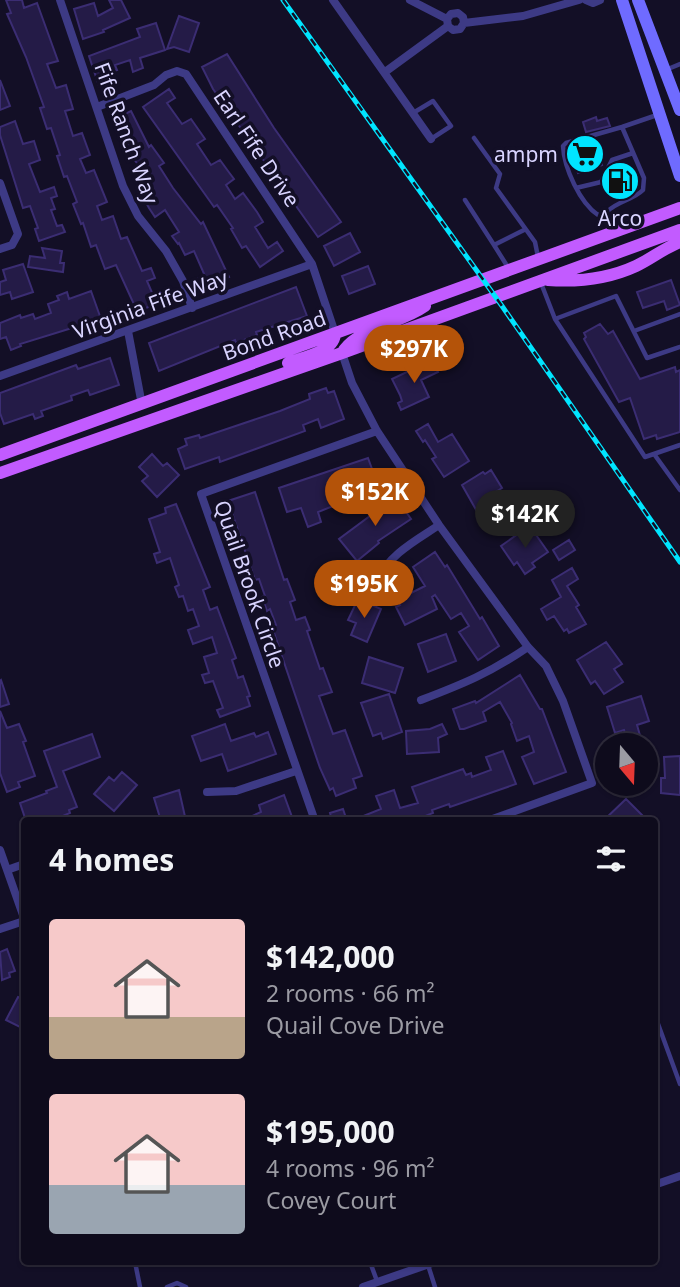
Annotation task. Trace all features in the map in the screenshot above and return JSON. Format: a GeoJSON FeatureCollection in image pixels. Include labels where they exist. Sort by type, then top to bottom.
{"type":"FeatureCollection","features":[{"type":"Feature","properties":{"kind":"main road"},"geometry":{"type":"LineString","coordinates":[[622,0],[680,176]]}},
{"type":"Feature","properties":{"kind":"main road"},"geometry":{"type":"LineString","coordinates":[[631,0],[639,17],[646,20]]}},
{"type":"Feature","properties":{"kind":"main road"},"geometry":{"type":"LineString","coordinates":[[638,0],[680,110]]}},
{"type":"Feature","properties":{"kind":"main road","name":"Bond Road"},"geometry":{"type":"LineString","coordinates":[[0,454],[142,405],[680,208]]}},
{"type":"Feature","properties":{"kind":"main road","name":"Bond Road"},"geometry":{"type":"LineString","coordinates":[[0,472],[342,353],[680,230]]}},
{"type":"Feature","properties":{"kind":"main road"},"geometry":{"type":"LineString","coordinates":[[540,280],[571,282],[609,275],[635,267],[680,242]]}},
{"type":"Feature","properties":{"kind":"main road"},"geometry":{"type":"LineString","coordinates":[[342,353],[355,338],[414,313],[439,295]]}},
{"type":"Feature","properties":{"kind":"main road"},"geometry":{"type":"LineString","coordinates":[[233,391],[244,379],[330,346],[334,342],[335,333]]}},
{"type":"Feature","properties":{"kind":"main road"},"geometry":{"type":"LineString","coordinates":[[50,455],[65,443],[137,416],[142,405]]}},
{"type":"Feature","properties":{"kind":"street","name":"Fife Ranch Way"},"geometry":{"type":"LineString","coordinates":[[60,0],[123,186],[138,216],[166,251],[192,307]]}},
{"type":"Feature","properties":{"kind":"street"},"geometry":{"type":"LineString","coordinates":[[333,0],[431,139]]}},
{"type":"Feature","properties":{"kind":"street"},"geometry":{"type":"LineString","coordinates":[[410,0],[457,30],[464,23],[523,16],[579,0]]}},
{"type":"Feature","properties":{"kind":"street"},"geometry":{"type":"LineString","coordinates":[[586,0],[593,3],[600,0]]}},
{"type":"Feature","properties":{"kind":"street"},"geometry":{"type":"LineString","coordinates":[[385,72],[448,22],[451,14],[458,13],[463,17],[464,23]]}},
{"type":"Feature","properties":{"kind":"street","name":"Earl Fife Drive"},"geometry":{"type":"LineString","coordinates":[[97,107],[154,85],[166,75],[177,71],[186,74],[312,264],[335,333]]}},
{"type":"Feature","properties":{"kind":"street"},"geometry":{"type":"LineString","coordinates":[[0,183],[18,234],[12,244],[0,248]]}},
{"type":"Feature","properties":{"kind":"street","name":"Virginia Fife Way"},"geometry":{"type":"LineString","coordinates":[[0,376],[312,264]]}},
{"type":"Feature","properties":{"kind":"street"},"geometry":{"type":"LineString","coordinates":[[128,331],[142,405]]}},
{"type":"Feature","properties":{"kind":"street"},"geometry":{"type":"LineString","coordinates":[[342,353],[352,383],[377,431],[439,525],[528,647],[547,666],[557,685],[592,783],[498,817]]}},
{"type":"Feature","properties":{"kind":"street","name":"Quail Brook Circle"},"geometry":{"type":"LineString","coordinates":[[313,817],[201,494],[377,431]]}},
{"type":"Feature","properties":{"kind":"street"},"geometry":{"type":"LineString","coordinates":[[378,580],[384,566],[391,559],[439,525]]}},
{"type":"Feature","properties":{"kind":"street"},"geometry":{"type":"LineString","coordinates":[[421,700],[477,678],[528,647]]}},
{"type":"Feature","properties":{"kind":"street"},"geometry":{"type":"LineString","coordinates":[[207,792],[236,791],[296,771]]}},
{"type":"Feature","properties":{"kind":"street"},"geometry":{"type":"LineString","coordinates":[[0,850],[21,910]]}},
{"type":"Feature","properties":{"kind":"street"},"geometry":{"type":"LineString","coordinates":[[7,870],[21,865]]}},
{"type":"Feature","properties":{"kind":"street"},"geometry":{"type":"LineString","coordinates":[[0,929],[21,920]]}},
{"type":"Feature","properties":{"kind":"street"},"geometry":{"type":"LineString","coordinates":[[658,1184],[680,1177]]}},
{"type":"Feature","properties":{"kind":"street"},"geometry":{"type":"LineString","coordinates":[[363,1287],[426,1265]]}},
{"type":"Feature","properties":{"kind":"lane"},"geometry":{"type":"LineString","coordinates":[[666,69],[680,64]]}},
{"type":"Feature","properties":{"kind":"lane"},"geometry":{"type":"LineString","coordinates":[[413,113],[432,101],[451,126],[431,139]]}},
{"type":"Feature","properties":{"kind":"lane"},"geometry":{"type":"LineString","coordinates":[[622,127],[644,178],[643,190],[633,198],[613,205],[608,211],[598,215],[587,208],[576,188],[563,146],[659,114]]}},
{"type":"Feature","properties":{"kind":"lane"},"geometry":{"type":"LineString","coordinates":[[474,138],[500,174],[496,188],[535,242],[538,258]]}},
{"type":"Feature","properties":{"kind":"lane"},"geometry":{"type":"LineString","coordinates":[[576,188],[601,181],[612,160],[633,153]]}},
{"type":"Feature","properties":{"kind":"lane"},"geometry":{"type":"LineString","coordinates":[[464,200],[509,269]]}},
{"type":"Feature","properties":{"kind":"lane"},"geometry":{"type":"LineString","coordinates":[[608,211],[614,231]]}},
{"type":"Feature","properties":{"kind":"lane"},"geometry":{"type":"LineString","coordinates":[[494,245],[524,230]]}},
{"type":"Feature","properties":{"kind":"lane"},"geometry":{"type":"LineString","coordinates":[[540,280],[555,319],[645,457],[680,445]]}},
{"type":"Feature","properties":{"kind":"lane"},"geometry":{"type":"LineString","coordinates":[[555,319],[616,296],[647,358],[680,347]]}},
{"type":"Feature","properties":{"kind":"lane"},"geometry":{"type":"LineString","coordinates":[[634,331],[680,314]]}},
{"type":"Feature","properties":{"kind":"lane"},"geometry":{"type":"LineString","coordinates":[[654,454],[680,490]]}},
{"type":"Feature","properties":{"kind":"lane"},"geometry":{"type":"LineString","coordinates":[[658,1024],[680,1084]]}},
{"type":"Feature","properties":{"kind":"lane"},"geometry":{"type":"LineString","coordinates":[[136,1265],[140,1287]]}},
{"type":"Feature","properties":{"kind":"lane"},"geometry":{"type":"LineString","coordinates":[[371,1265],[377,1282]]}},
{"type":"Feature","properties":{"kind":"lane"},"geometry":{"type":"LineString","coordinates":[[432,1265],[435,1287]]}},
{"type":"Feature","properties":{"kind":"lane"},"geometry":{"type":"LineString","coordinates":[[167,1287],[177,1283],[186,1287]]}},
{"type":"Feature","properties":{"kind":"building"},"geometry":{"type":"Polygon","coordinates":[[[6,0],[22,0],[24,8],[37,3],[58,61],[47,64],[56,88],[66,85],[73,109],[65,111],[73,136],[82,133],[90,155],[80,159],[86,173],[94,170],[107,202],[97,206],[102,220],[113,216],[121,239],[127,237],[142,271],[151,268],[155,278],[147,281],[153,295],[163,291],[166,301],[137,311],[116,265],[105,269],[96,245],[91,247],[73,204],[77,202],[67,176],[64,177],[51,128],[47,129],[40,108],[44,107],[26,57],[7,14],[11,13],[6,0]]]}},
{"type":"Feature","properties":{"kind":"building"},"geometry":{"type":"Polygon","coordinates":[[[109,0],[121,0],[130,18],[103,30],[104,32],[83,39],[74,9],[94,3],[98,16],[113,8],[109,0]]]}},
{"type":"Feature","properties":{"kind":"building"},"geometry":{"type":"Polygon","coordinates":[[[179,16],[199,23],[189,52],[174,47],[167,49],[179,16]]]}},
{"type":"Feature","properties":{"kind":"building"},"geometry":{"type":"Polygon","coordinates":[[[156,23],[165,50],[140,58],[143,68],[133,72],[130,60],[115,65],[117,70],[106,73],[109,82],[99,86],[89,56],[140,37],[137,29],[156,23]]]}},
{"type":"Feature","properties":{"kind":"building"},"geometry":{"type":"Polygon","coordinates":[[[227,54],[274,128],[341,222],[318,237],[213,89],[202,67],[227,54]]]}},
{"type":"Feature","properties":{"kind":"building"},"geometry":{"type":"Polygon","coordinates":[[[0,80],[10,106],[0,110],[0,80]]]}},
{"type":"Feature","properties":{"kind":"building"},"geometry":{"type":"Polygon","coordinates":[[[169,89],[175,98],[167,103],[182,124],[191,119],[205,139],[197,144],[211,165],[220,160],[234,179],[226,185],[235,199],[243,193],[257,212],[263,222],[255,227],[268,248],[277,242],[283,251],[260,267],[246,246],[242,248],[231,229],[233,228],[217,205],[214,207],[143,107],[169,89]]]}},
{"type":"Feature","properties":{"kind":"building"},"geometry":{"type":"Polygon","coordinates":[[[131,111],[149,147],[151,145],[164,163],[159,166],[173,188],[201,224],[203,222],[229,277],[201,288],[197,279],[205,276],[194,251],[185,255],[172,236],[179,232],[165,210],[155,217],[149,208],[142,195],[147,192],[133,172],[140,167],[125,148],[112,120],[131,111]]]}},
{"type":"Feature","properties":{"kind":"building"},"geometry":{"type":"Polygon","coordinates":[[[596,117],[597,121],[607,118],[610,126],[586,132],[583,122],[596,117]]]}},
{"type":"Feature","properties":{"kind":"building"},"geometry":{"type":"Polygon","coordinates":[[[15,121],[23,144],[34,141],[40,160],[29,164],[40,192],[54,187],[57,196],[51,198],[55,209],[51,210],[57,226],[62,225],[65,232],[39,241],[35,229],[38,228],[30,206],[23,208],[0,135],[0,127],[15,121]]]}},
{"type":"Feature","properties":{"kind":"building","name":"ampm"},"geometry":{"type":"Polygon","coordinates":[[[594,140],[602,165],[578,173],[569,148],[594,140]]]}},
{"type":"Feature","properties":{"kind":"building","name":"Arco"},"geometry":{"type":"Polygon","coordinates":[[[615,165],[637,175],[628,194],[623,196],[603,186],[615,165]]]}},
{"type":"Feature","properties":{"kind":"building"},"geometry":{"type":"Polygon","coordinates":[[[350,233],[360,252],[334,266],[324,246],[350,233]]]}},
{"type":"Feature","properties":{"kind":"building"},"geometry":{"type":"Polygon","coordinates":[[[42,248],[62,251],[60,263],[64,263],[63,272],[28,267],[30,256],[45,258],[42,248]]]}},
{"type":"Feature","properties":{"kind":"building"},"geometry":{"type":"Polygon","coordinates":[[[23,264],[33,292],[12,299],[10,292],[0,295],[0,282],[6,280],[3,270],[23,264]]]}},
{"type":"Feature","properties":{"kind":"building"},"geometry":{"type":"Polygon","coordinates":[[[368,266],[375,284],[349,294],[342,276],[368,266]]]}},
{"type":"Feature","properties":{"kind":"building"},"geometry":{"type":"Polygon","coordinates":[[[671,280],[680,305],[667,310],[664,301],[643,308],[637,292],[671,280]]]}},
{"type":"Feature","properties":{"kind":"building"},"geometry":{"type":"Polygon","coordinates":[[[296,287],[307,316],[256,332],[257,335],[236,343],[235,340],[159,371],[149,343],[296,287]]]}},
{"type":"Feature","properties":{"kind":"building"},"geometry":{"type":"Polygon","coordinates":[[[91,291],[101,319],[20,344],[21,346],[11,350],[6,337],[0,339],[0,323],[20,315],[21,318],[33,314],[35,319],[51,313],[48,304],[59,300],[57,296],[67,292],[69,299],[91,291]]]}},
{"type":"Feature","properties":{"kind":"building"},"geometry":{"type":"Polygon","coordinates":[[[600,324],[608,334],[613,331],[640,379],[675,367],[676,372],[680,370],[680,432],[657,439],[656,435],[644,439],[630,398],[619,402],[584,339],[584,333],[600,324]]]}},
{"type":"Feature","properties":{"kind":"building"},"geometry":{"type":"Polygon","coordinates":[[[110,358],[119,385],[90,395],[88,390],[71,396],[72,400],[41,411],[43,416],[35,419],[33,414],[4,424],[0,413],[0,393],[76,365],[78,369],[110,358]]]}},
{"type":"Feature","properties":{"kind":"building"},"geometry":{"type":"Polygon","coordinates":[[[432,360],[438,372],[421,380],[429,397],[401,410],[398,403],[402,401],[392,379],[432,360]]]}},
{"type":"Feature","properties":{"kind":"building"},"geometry":{"type":"Polygon","coordinates":[[[326,388],[328,393],[334,391],[344,419],[321,428],[318,419],[303,425],[305,431],[220,462],[219,457],[185,469],[178,449],[187,445],[185,439],[199,435],[200,438],[280,411],[310,399],[309,394],[326,388]]]}},
{"type":"Feature","properties":{"kind":"building"},"geometry":{"type":"Polygon","coordinates":[[[428,424],[438,442],[452,434],[469,461],[444,477],[432,459],[436,457],[416,431],[428,424]]]}},
{"type":"Feature","properties":{"kind":"building"},"geometry":{"type":"Polygon","coordinates":[[[152,454],[163,466],[167,463],[179,475],[157,497],[142,481],[148,476],[139,467],[152,454]]]}},
{"type":"Feature","properties":{"kind":"building"},"geometry":{"type":"Polygon","coordinates":[[[368,458],[379,488],[318,512],[321,522],[308,527],[301,508],[287,512],[279,488],[368,458]]]}},
{"type":"Feature","properties":{"kind":"building"},"geometry":{"type":"Polygon","coordinates":[[[491,470],[502,488],[489,496],[495,505],[479,515],[462,485],[491,470]]]}},
{"type":"Feature","properties":{"kind":"building"},"geometry":{"type":"Polygon","coordinates":[[[255,492],[284,580],[287,579],[295,600],[290,602],[296,620],[305,617],[320,669],[323,668],[332,692],[319,696],[333,734],[345,730],[362,776],[353,779],[356,788],[336,796],[333,788],[330,790],[320,768],[272,627],[276,625],[270,609],[267,611],[259,579],[255,580],[228,501],[255,492]]]}},
{"type":"Feature","properties":{"kind":"building"},"geometry":{"type":"Polygon","coordinates":[[[393,493],[411,519],[378,541],[379,543],[357,561],[339,539],[386,504],[383,500],[393,493]]]}},
{"type":"Feature","properties":{"kind":"building"},"geometry":{"type":"Polygon","coordinates":[[[176,504],[210,587],[203,590],[210,610],[217,607],[236,658],[232,660],[238,678],[243,676],[250,696],[247,697],[250,706],[220,717],[217,710],[223,708],[213,681],[205,683],[202,675],[209,673],[204,657],[217,653],[212,637],[193,644],[188,630],[199,626],[193,609],[188,611],[183,596],[179,597],[175,587],[179,585],[170,558],[157,563],[154,554],[160,552],[149,519],[166,513],[165,508],[176,504]]]}},
{"type":"Feature","properties":{"kind":"building"},"geometry":{"type":"Polygon","coordinates":[[[525,529],[529,535],[534,532],[548,552],[532,563],[535,567],[525,574],[517,562],[514,565],[501,546],[525,529]]]}},
{"type":"Feature","properties":{"kind":"building"},"geometry":{"type":"Polygon","coordinates":[[[569,540],[575,550],[559,560],[553,550],[569,540]]]}},
{"type":"Feature","properties":{"kind":"building"},"geometry":{"type":"Polygon","coordinates":[[[435,552],[445,567],[447,565],[499,646],[478,660],[459,632],[469,626],[461,613],[451,619],[435,595],[432,597],[437,609],[405,625],[396,607],[400,605],[397,600],[425,586],[413,567],[435,552]]]}},
{"type":"Feature","properties":{"kind":"building"},"geometry":{"type":"Polygon","coordinates":[[[357,561],[349,568],[351,596],[330,598],[328,569],[335,569],[335,563],[357,561]]]}},
{"type":"Feature","properties":{"kind":"building"},"geometry":{"type":"Polygon","coordinates":[[[572,568],[578,579],[567,586],[579,605],[576,607],[586,624],[569,633],[567,629],[564,631],[554,616],[547,620],[541,609],[561,597],[552,580],[572,568]]]}},
{"type":"Feature","properties":{"kind":"building"},"geometry":{"type":"Polygon","coordinates":[[[358,599],[381,609],[367,642],[351,635],[356,623],[348,620],[358,599]]]}},
{"type":"Feature","properties":{"kind":"building"},"geometry":{"type":"Polygon","coordinates":[[[446,634],[456,661],[428,672],[418,644],[446,634]]]}},
{"type":"Feature","properties":{"kind":"building"},"geometry":{"type":"Polygon","coordinates":[[[606,642],[622,664],[614,669],[623,682],[604,694],[595,681],[591,684],[577,660],[606,642]]]}},
{"type":"Feature","properties":{"kind":"building"},"geometry":{"type":"Polygon","coordinates":[[[369,657],[403,668],[395,693],[362,683],[369,657]]]}},
{"type":"Feature","properties":{"kind":"building"},"geometry":{"type":"Polygon","coordinates":[[[520,675],[542,709],[566,772],[534,784],[522,757],[534,752],[529,736],[517,741],[512,723],[500,702],[483,712],[486,721],[464,729],[460,729],[453,709],[475,701],[476,703],[520,675]]]}},
{"type":"Feature","properties":{"kind":"building"},"geometry":{"type":"Polygon","coordinates":[[[0,681],[9,704],[0,707],[0,681]]]}},
{"type":"Feature","properties":{"kind":"building"},"geometry":{"type":"Polygon","coordinates":[[[389,694],[402,732],[383,739],[381,733],[373,736],[361,703],[389,694]]]}},
{"type":"Feature","properties":{"kind":"building"},"geometry":{"type":"Polygon","coordinates":[[[641,696],[649,721],[637,725],[639,733],[625,733],[624,730],[615,733],[607,707],[641,696]]]}},
{"type":"Feature","properties":{"kind":"building"},"geometry":{"type":"Polygon","coordinates":[[[0,711],[7,728],[19,724],[35,776],[18,782],[20,787],[7,792],[0,773],[0,711]]]}},
{"type":"Feature","properties":{"kind":"building"},"geometry":{"type":"Polygon","coordinates":[[[225,724],[231,741],[254,733],[256,737],[268,732],[276,754],[228,771],[222,754],[201,761],[192,736],[225,724]]]}},
{"type":"Feature","properties":{"kind":"building"},"geometry":{"type":"Polygon","coordinates":[[[442,724],[447,734],[438,738],[439,752],[407,754],[406,731],[430,729],[442,724]]]}},
{"type":"Feature","properties":{"kind":"building"},"geometry":{"type":"Polygon","coordinates":[[[92,734],[100,757],[63,771],[77,807],[69,810],[70,813],[60,817],[25,817],[20,803],[57,787],[44,751],[92,734]]]}},
{"type":"Feature","properties":{"kind":"building"},"geometry":{"type":"Polygon","coordinates":[[[503,751],[516,784],[450,807],[449,804],[432,810],[433,813],[423,817],[361,817],[381,809],[376,796],[394,790],[400,808],[418,803],[412,787],[463,769],[466,775],[471,773],[472,777],[491,770],[486,757],[503,751]]]}},
{"type":"Feature","properties":{"kind":"building"},"geometry":{"type":"Polygon","coordinates":[[[680,756],[680,795],[661,793],[661,778],[665,778],[664,757],[680,756]]]}},
{"type":"Feature","properties":{"kind":"building"},"geometry":{"type":"Polygon","coordinates":[[[122,772],[137,785],[114,811],[94,794],[109,777],[114,781],[122,772]]]}},
{"type":"Feature","properties":{"kind":"building"},"geometry":{"type":"Polygon","coordinates":[[[179,790],[185,817],[160,817],[154,798],[179,790]]]}},
{"type":"Feature","properties":{"kind":"building"},"geometry":{"type":"Polygon","coordinates":[[[284,795],[292,817],[250,817],[261,812],[259,805],[284,795]]]}},
{"type":"Feature","properties":{"kind":"building"},"geometry":{"type":"Polygon","coordinates":[[[626,799],[644,817],[607,817],[626,799]]]}},
{"type":"Feature","properties":{"kind":"building"},"geometry":{"type":"Polygon","coordinates":[[[343,809],[346,817],[331,817],[330,813],[343,809]]]}},
{"type":"Feature","properties":{"kind":"building"},"geometry":{"type":"Polygon","coordinates":[[[7,949],[15,971],[2,980],[0,952],[7,949]]]}},
{"type":"Feature","properties":{"kind":"building"},"geometry":{"type":"Polygon","coordinates":[[[18,997],[21,998],[21,1028],[6,1020],[18,997]]]}},
{"type":"Feature","properties":{"kind":"railway"},"geometry":{"type":"LineString","coordinates":[[283,0],[502,306],[680,562]]}},
{"type":"Feature","properties":{"kind":"place","name":"ampm"},"geometry":{"type":"Point","coordinates":[585,154]}},
{"type":"Feature","properties":{"kind":"place","name":"Arco"},"geometry":{"type":"Point","coordinates":[620,181]}}]}
